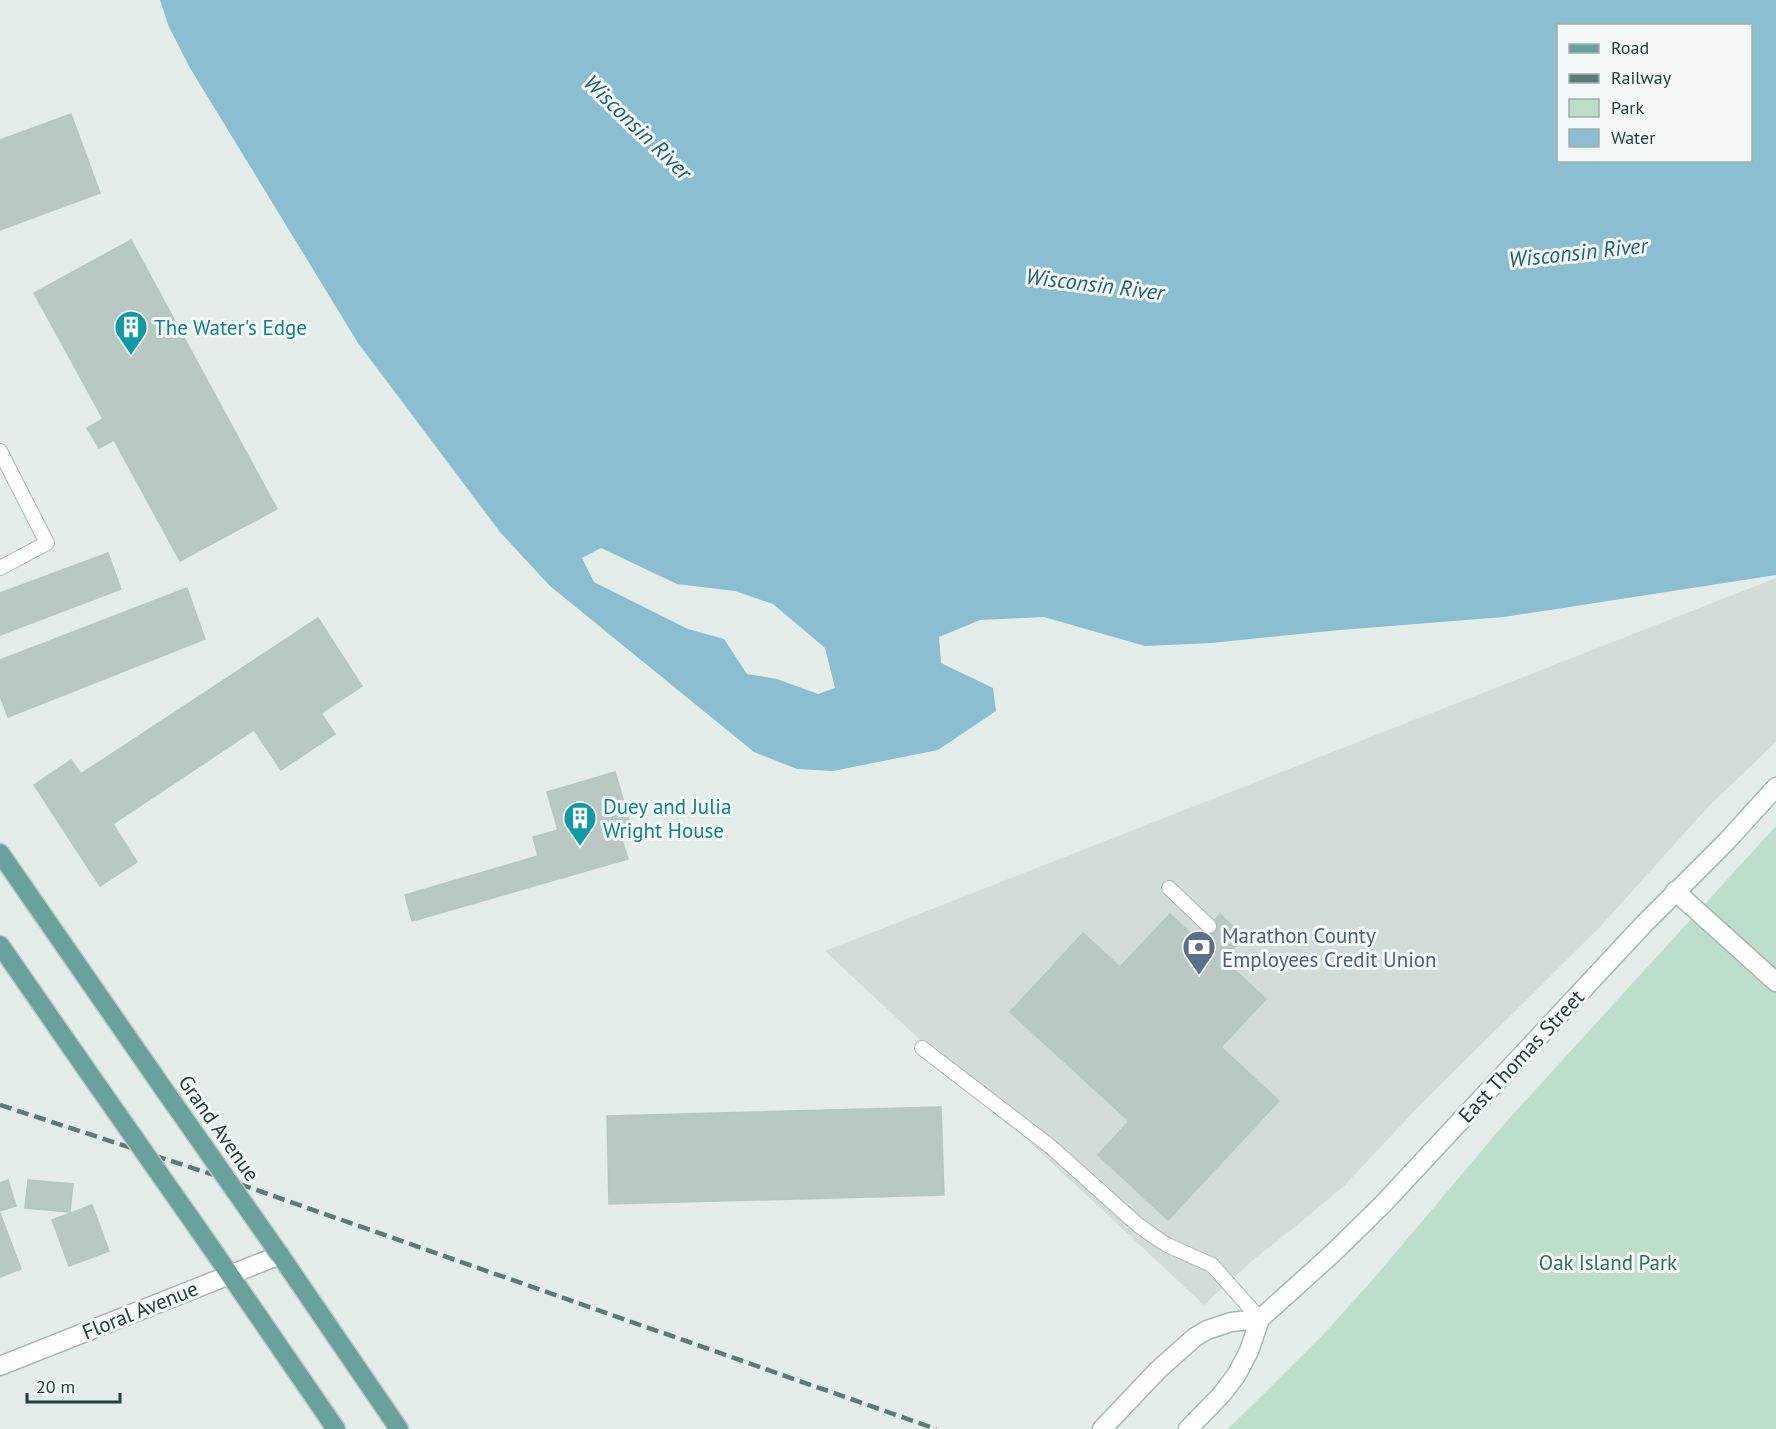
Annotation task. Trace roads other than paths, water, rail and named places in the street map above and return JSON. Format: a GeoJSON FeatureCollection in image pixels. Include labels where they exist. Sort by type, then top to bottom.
{"type":"FeatureCollection","features":[{"type":"Feature","properties":{"kind":"main road","name":"East Thomas Street"},"geometry":{"type":"LineString","coordinates":[[1188,1429],[1229,1385],[1244,1362],[1260,1319],[1383,1204],[1675,891],[1726,842],[1776,787]]}},
{"type":"Feature","properties":{"kind":"main road","name":"Grand Avenue"},"geometry":{"type":"LineString","coordinates":[[0,853],[399,1429]]}},
{"type":"Feature","properties":{"kind":"main road"},"geometry":{"type":"LineString","coordinates":[[1675,891],[1776,982]]}},
{"type":"Feature","properties":{"kind":"main road"},"geometry":{"type":"LineString","coordinates":[[0,945],[336,1429]]}},
{"type":"Feature","properties":{"kind":"main road","name":"Floral Avenue"},"geometry":{"type":"LineString","coordinates":[[0,1366],[280,1255]]}},
{"type":"Feature","properties":{"kind":"main road"},"geometry":{"type":"LineString","coordinates":[[1102,1429],[1158,1370],[1195,1337],[1207,1330],[1231,1322],[1260,1319]]}},
{"type":"Feature","properties":{"kind":"lane"},"geometry":{"type":"LineString","coordinates":[[0,451],[47,543],[0,568]]}},
{"type":"Feature","properties":{"kind":"lane"},"geometry":{"type":"LineString","coordinates":[[1169,888],[1209,926]]}},
{"type":"Feature","properties":{"kind":"lane"},"geometry":{"type":"LineString","coordinates":[[922,1048],[1051,1147],[1138,1225],[1167,1245],[1212,1265],[1260,1319]]}},
{"type":"Feature","properties":{"kind":"water","name":"Wisconsin River"},"geometry":{"type":"Polygon","coordinates":[[[160,0],[1776,0],[1776,575],[1504,617],[1211,643],[1145,646],[1044,617],[980,620],[939,637],[941,663],[993,688],[996,711],[938,750],[833,771],[797,769],[754,752],[550,586],[500,532],[358,343],[190,68],[169,27],[160,0]],[[601,548],[582,558],[594,582],[688,629],[724,639],[747,674],[777,679],[818,694],[835,688],[825,648],[773,604],[735,591],[677,584],[601,548]]]}},
{"type":"Feature","properties":{"kind":"railway"},"geometry":{"type":"LineString","coordinates":[[0,1105],[214,1175],[936,1429]]}},
{"type":"Feature","properties":{"kind":"place","name":"The Water's Edge"},"geometry":{"type":"Point","coordinates":[131,356]}},
{"type":"Feature","properties":{"kind":"place","name":"Duey and Julia Wright House"},"geometry":{"type":"Point","coordinates":[580,847]}},
{"type":"Feature","properties":{"kind":"place","name":"Marathon County Employees Credit Union"},"geometry":{"type":"Point","coordinates":[1199,976]}},
{"type":"Feature","properties":{"kind":"park label","name":"Oak Island Park"},"geometry":{"type":"Point","coordinates":[1608,1262]}}]}
